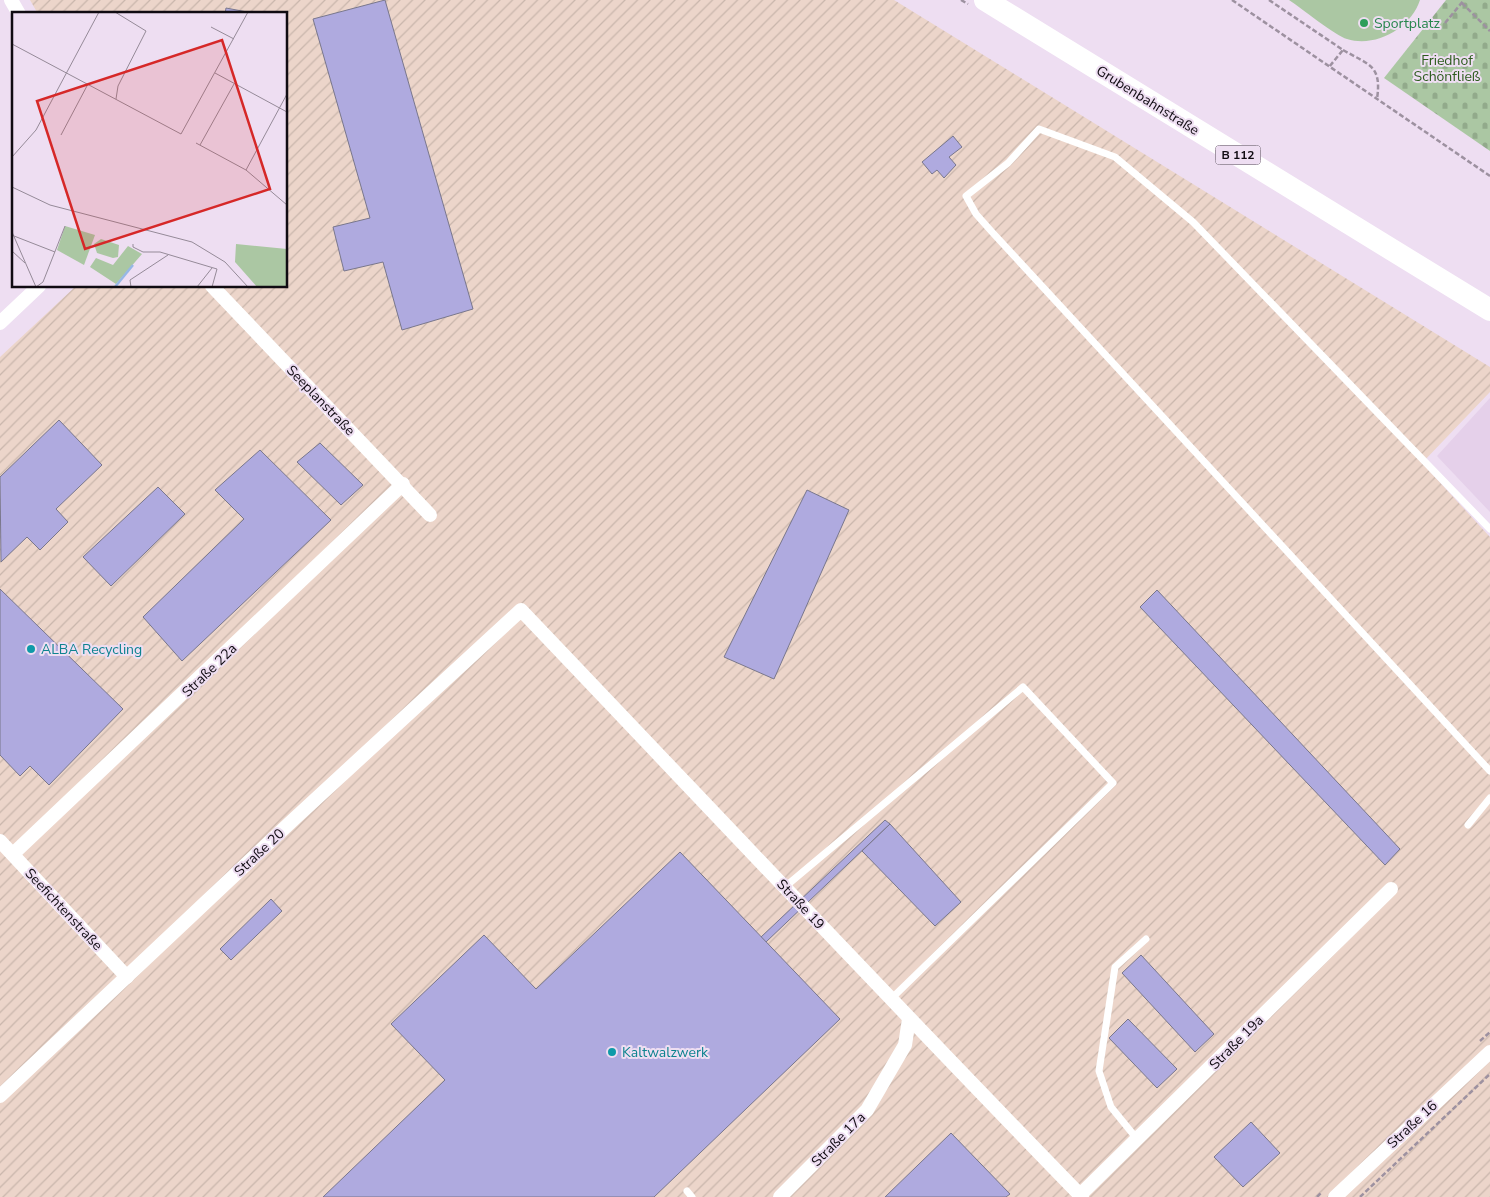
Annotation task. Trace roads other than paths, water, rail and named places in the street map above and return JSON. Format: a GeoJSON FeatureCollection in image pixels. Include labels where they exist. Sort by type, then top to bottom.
{"type":"FeatureCollection","features":[{"type":"Feature","properties":{"kind":"main road","name":"Grubenbahnstraße"},"geometry":{"type":"LineString","coordinates":[[985,0],[1490,310]]}},
{"type":"Feature","properties":{"kind":"street"},"geometry":{"type":"LineString","coordinates":[[11,0],[18,12]]}},
{"type":"Feature","properties":{"kind":"street"},"geometry":{"type":"LineString","coordinates":[[0,323],[37,288]]}},
{"type":"Feature","properties":{"kind":"street","name":"Seeplanstraße"},"geometry":{"type":"LineString","coordinates":[[214,288],[430,514]]}},
{"type":"Feature","properties":{"kind":"street","name":"Straße 22a"},"geometry":{"type":"LineString","coordinates":[[13,854],[403,484]]}},
{"type":"Feature","properties":{"kind":"street","name":"Straße 19"},"geometry":{"type":"LineString","coordinates":[[521,610],[786,886],[909,1019],[1081,1196]]}},
{"type":"Feature","properties":{"kind":"street","name":"Straße 20"},"geometry":{"type":"LineString","coordinates":[[0,1096],[521,610]]}},
{"type":"Feature","properties":{"kind":"street","name":"Seefichtenstraße"},"geometry":{"type":"LineString","coordinates":[[0,841],[127,977]]}},
{"type":"Feature","properties":{"kind":"street","name":"Straße 19a"},"geometry":{"type":"LineString","coordinates":[[1081,1196],[1391,889]]}},
{"type":"Feature","properties":{"kind":"street","name":"Straße 17a"},"geometry":{"type":"LineString","coordinates":[[780,1197],[867,1110],[905,1045],[909,1019]]}},
{"type":"Feature","properties":{"kind":"street","name":"Straße 16"},"geometry":{"type":"LineString","coordinates":[[1335,1197],[1490,1052]]}},
{"type":"Feature","properties":{"kind":"lane"},"geometry":{"type":"LineString","coordinates":[[1490,530],[1193,222],[1115,158],[1039,129],[1008,163],[966,196],[976,214],[992,232],[1490,771]]}},
{"type":"Feature","properties":{"kind":"lane"},"geometry":{"type":"LineString","coordinates":[[786,886],[1023,687],[1113,783],[891,999]]}},
{"type":"Feature","properties":{"kind":"lane"},"geometry":{"type":"LineString","coordinates":[[1468,825],[1490,798]]}},
{"type":"Feature","properties":{"kind":"lane"},"geometry":{"type":"LineString","coordinates":[[1137,1139],[1111,1107],[1099,1070],[1115,967],[1146,939]]}},
{"type":"Feature","properties":{"kind":"place","name":"Sportplatz"},"geometry":{"type":"Point","coordinates":[1364,23]}},
{"type":"Feature","properties":{"kind":"place","name":"ALBA Recycling"},"geometry":{"type":"Point","coordinates":[31,649]}},
{"type":"Feature","properties":{"kind":"place","name":"Kaltwalzwerk"},"geometry":{"type":"Point","coordinates":[612,1052]}},
{"type":"Feature","properties":{"kind":"park label","name":"Friedhof Schönfließ"},"geometry":{"type":"Point","coordinates":[1447,68]}}]}
